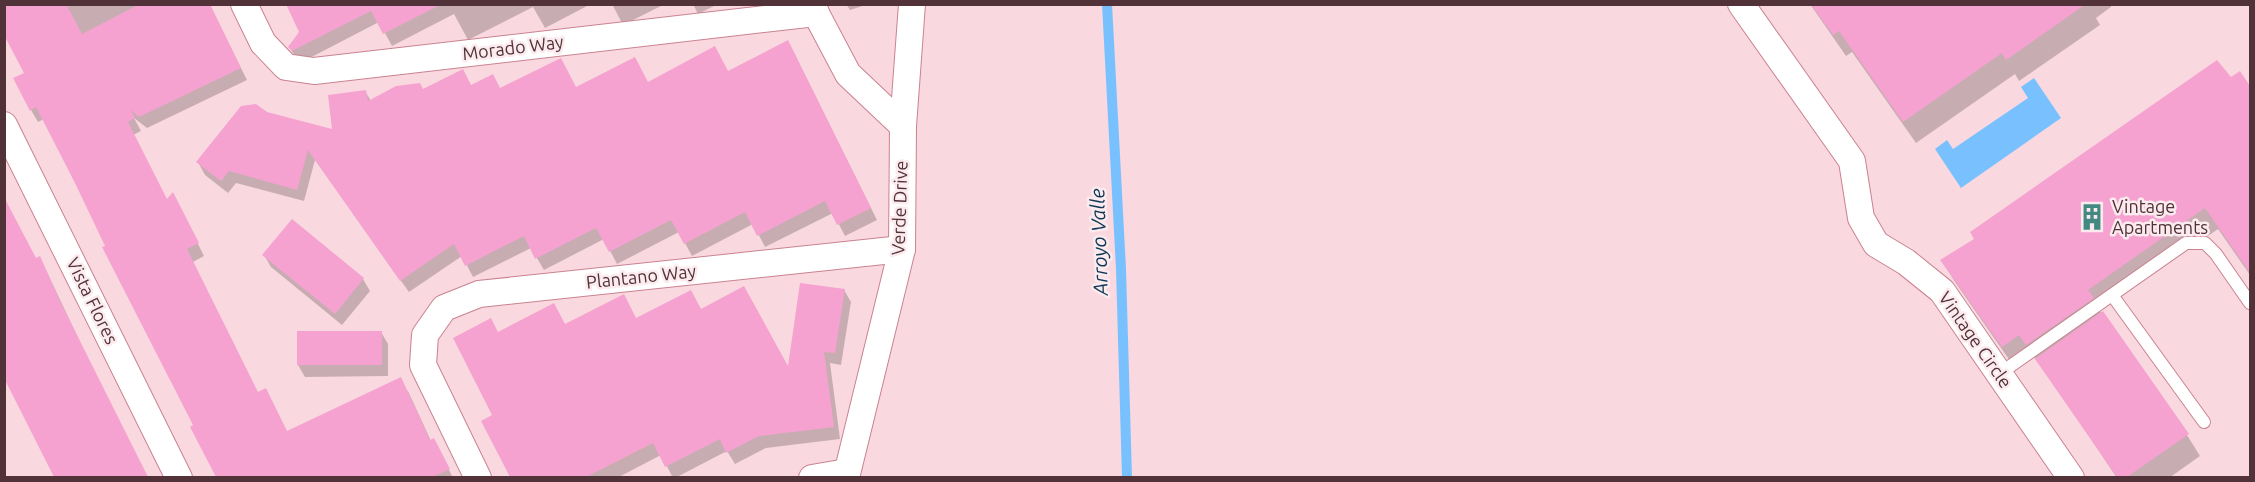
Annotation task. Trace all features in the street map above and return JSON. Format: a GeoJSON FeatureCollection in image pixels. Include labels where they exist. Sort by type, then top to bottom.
{"type":"FeatureCollection","features":[{"type":"Feature","properties":{"kind":"street","name":"Morado Way"},"geometry":{"type":"LineString","coordinates":[[244,4],[263,43],[286,67],[314,71],[814,9]]}},
{"type":"Feature","properties":{"kind":"street","name":"Verde Drive"},"geometry":{"type":"LineString","coordinates":[[847,475],[902,249],[903,126],[912,4]]}},
{"type":"Feature","properties":{"kind":"street","name":"Vintage Circle"},"geometry":{"type":"LineString","coordinates":[[1741,4],[1852,161],[1861,218],[1876,244],[1906,262],[1942,291],[2071,477]]}},
{"type":"Feature","properties":{"kind":"street"},"geometry":{"type":"LineString","coordinates":[[814,9],[848,74],[903,126]]}},
{"type":"Feature","properties":{"kind":"street","name":"Vista Flores"},"geometry":{"type":"LineString","coordinates":[[4,125],[179,477]]}},
{"type":"Feature","properties":{"kind":"street","name":"Plantano Way"},"geometry":{"type":"LineString","coordinates":[[478,477],[423,365],[425,335],[444,308],[479,294],[902,249]]}},
{"type":"Feature","properties":{"kind":"street"},"geometry":{"type":"LineString","coordinates":[[812,477],[847,475]]}},
{"type":"Feature","properties":{"kind":"lane"},"geometry":{"type":"LineString","coordinates":[[1999,374],[2186,243],[2205,243],[2216,254],[2250,303]]}},
{"type":"Feature","properties":{"kind":"lane"},"geometry":{"type":"LineString","coordinates":[[2112,295],[2204,422]]}},
{"type":"Feature","properties":{"kind":"water"},"geometry":{"type":"Polygon","coordinates":[[[2034,78],[2061,118],[1961,188],[1935,149],[1947,140],[1953,149],[2028,98],[2021,87],[2034,78]]]}},
{"type":"Feature","properties":{"kind":"building"},"geometry":{"type":"Polygon","coordinates":[[[4,4],[66,4],[82,34],[140,4],[210,4],[241,68],[139,117],[131,110],[135,118],[128,122],[167,199],[173,192],[199,243],[187,249],[258,392],[266,388],[287,431],[401,377],[430,440],[434,438],[450,469],[432,477],[216,477],[190,427],[193,425],[102,247],[105,246],[75,183],[36,107],[30,111],[13,78],[24,73],[4,35],[4,4]]]}},
{"type":"Feature","properties":{"kind":"building"},"geometry":{"type":"Polygon","coordinates":[[[286,4],[442,4],[383,34],[371,11],[292,51],[288,47],[299,32],[286,4]]]}},
{"type":"Feature","properties":{"kind":"building"},"geometry":{"type":"Polygon","coordinates":[[[1811,4],[2086,4],[2006,60],[2002,53],[1903,122],[1839,31],[1833,35],[1811,4]]]}},
{"type":"Feature","properties":{"kind":"building"},"geometry":{"type":"Polygon","coordinates":[[[788,40],[871,208],[837,225],[825,201],[757,236],[745,212],[684,244],[671,220],[609,252],[596,228],[535,259],[524,236],[465,266],[454,244],[400,281],[308,150],[297,190],[229,171],[221,181],[196,162],[241,106],[256,104],[267,112],[332,129],[328,95],[366,90],[368,101],[396,86],[420,83],[423,89],[463,69],[471,85],[493,74],[500,88],[561,58],[576,87],[635,57],[648,82],[715,46],[728,71],[788,40]]]}},
{"type":"Feature","properties":{"kind":"building","name":"Vintage Apartments"},"geometry":{"type":"Polygon","coordinates":[[[2217,60],[2231,77],[2240,71],[2250,86],[2250,273],[2205,208],[2088,290],[2094,298],[2026,345],[2019,335],[2002,347],[1940,260],[1974,239],[1970,232],[2217,60]]]}},
{"type":"Feature","properties":{"kind":"building"},"geometry":{"type":"Polygon","coordinates":[[[4,197],[36,258],[40,256],[59,299],[148,477],[54,477],[4,378],[4,197]]]}},
{"type":"Feature","properties":{"kind":"building"},"geometry":{"type":"Polygon","coordinates":[[[292,219],[364,278],[335,314],[262,255],[292,219]]]}},
{"type":"Feature","properties":{"kind":"building"},"geometry":{"type":"Polygon","coordinates":[[[800,283],[845,289],[835,353],[824,352],[834,427],[759,436],[726,453],[720,439],[665,467],[653,443],[586,477],[510,477],[481,421],[492,415],[453,338],[491,318],[498,332],[554,303],[565,324],[624,294],[636,318],[691,290],[701,309],[744,286],[788,366],[800,283]]]}},
{"type":"Feature","properties":{"kind":"building"},"geometry":{"type":"Polygon","coordinates":[[[2103,311],[2189,434],[2127,477],[2117,477],[2035,359],[2103,311]]]}},
{"type":"Feature","properties":{"kind":"building"},"geometry":{"type":"Polygon","coordinates":[[[297,331],[382,331],[382,365],[297,365],[297,331]]]}},
{"type":"Feature","properties":{"kind":"waterway","name":"Arroyo Valle"},"geometry":{"type":"LineString","coordinates":[[1107,4],[1121,269],[1127,478]]}},
{"type":"Feature","properties":{"kind":"place","name":"Vintage Apartments"},"geometry":{"type":"Point","coordinates":[2092,217]}}]}
